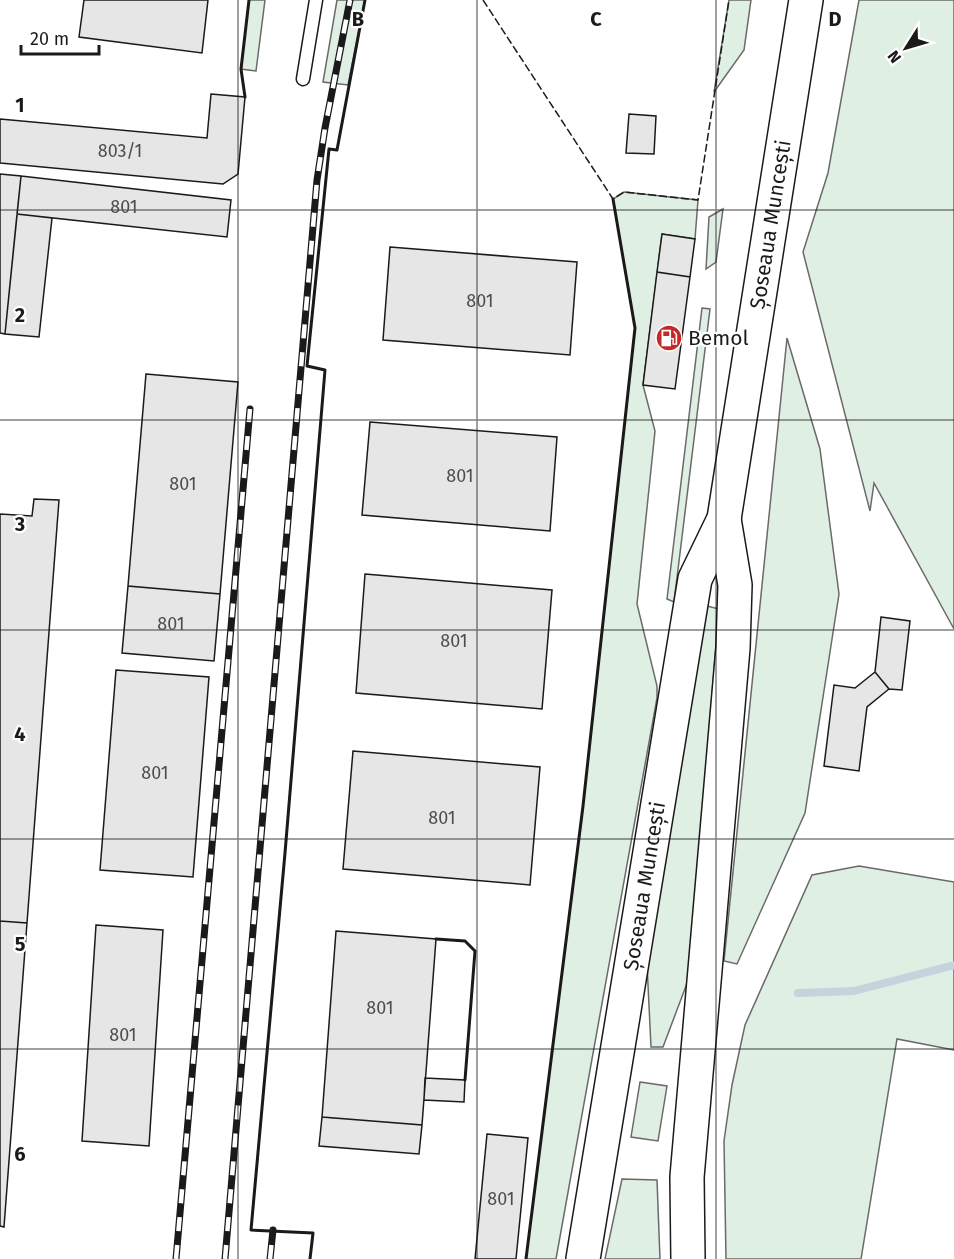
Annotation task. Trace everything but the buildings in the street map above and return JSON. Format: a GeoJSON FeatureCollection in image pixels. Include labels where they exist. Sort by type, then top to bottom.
{"type":"FeatureCollection","features":[{"type":"Feature","properties":{"kind":"main road","name":"Șoseaua Muncești"},"geometry":{"type":"LineString","coordinates":[[584,1259],[695,579],[724,519],[806,0]]}},
{"type":"Feature","properties":{"kind":"main road","name":"Șoseaua Muncești"},"geometry":{"type":"LineString","coordinates":[[688,1259],[687,1177],[733,648],[735,585],[724,519]]}},
{"type":"Feature","properties":{"kind":"lane"},"geometry":{"type":"LineString","coordinates":[[303,79],[316,0]]}},
{"type":"Feature","properties":{"kind":"green space"},"geometry":{"type":"Polygon","coordinates":[[[249,0],[265,0],[256,71],[241,69],[249,0]]]}},
{"type":"Feature","properties":{"kind":"green space"},"geometry":{"type":"Polygon","coordinates":[[[337,0],[365,0],[348,85],[323,82],[337,0]]]}},
{"type":"Feature","properties":{"kind":"green space"},"geometry":{"type":"Polygon","coordinates":[[[729,0],[751,0],[744,50],[714,92],[729,0]]]}},
{"type":"Feature","properties":{"kind":"green space"},"geometry":{"type":"Polygon","coordinates":[[[859,0],[954,0],[954,629],[874,483],[870,511],[803,252],[828,173],[859,0]]]}},
{"type":"Feature","properties":{"kind":"green space"},"geometry":{"type":"Polygon","coordinates":[[[624,192],[698,200],[695,239],[662,234],[643,385],[655,431],[637,604],[657,686],[657,698],[556,1259],[526,1259],[583,806],[635,328],[613,199],[624,192]]]}},
{"type":"Feature","properties":{"kind":"green space"},"geometry":{"type":"Polygon","coordinates":[[[723,209],[716,262],[706,269],[709,217],[723,209]]]}},
{"type":"Feature","properties":{"kind":"green space"},"geometry":{"type":"Polygon","coordinates":[[[702,308],[710,309],[674,602],[667,599],[702,308]]]}},
{"type":"Feature","properties":{"kind":"green space"},"geometry":{"type":"Polygon","coordinates":[[[787,338],[820,449],[839,594],[805,813],[737,964],[724,961],[787,338]]]}},
{"type":"Feature","properties":{"kind":"green space"},"geometry":{"type":"Polygon","coordinates":[[[707,606],[719,609],[689,978],[663,1047],[651,1047],[647,964],[707,606]]]}},
{"type":"Feature","properties":{"kind":"green space"},"geometry":{"type":"Polygon","coordinates":[[[859,866],[954,882],[954,1050],[897,1039],[861,1259],[726,1259],[724,1141],[732,1085],[745,1025],[812,875],[859,866]]]}},
{"type":"Feature","properties":{"kind":"green space"},"geometry":{"type":"Polygon","coordinates":[[[640,1082],[667,1086],[658,1141],[631,1137],[640,1082]]]}},
{"type":"Feature","properties":{"kind":"green space"},"geometry":{"type":"Polygon","coordinates":[[[622,1179],[657,1180],[660,1259],[605,1259],[622,1179]]]}},
{"type":"Feature","properties":{"kind":"waterway"},"geometry":{"type":"LineString","coordinates":[[798,993],[854,991],[954,965]]}},
{"type":"Feature","properties":{"kind":"railway"},"geometry":{"type":"LineString","coordinates":[[225,1259],[317,180],[350,0]]}},
{"type":"Feature","properties":{"kind":"railway"},"geometry":{"type":"LineString","coordinates":[[176,1259],[250,409]]}},
{"type":"Feature","properties":{"kind":"railway"},"geometry":{"type":"LineString","coordinates":[[270,1259],[273,1230]]}},
{"type":"Feature","properties":{"kind":"fence"},"geometry":{"type":"LineString","coordinates":[[483,0],[613,199],[624,192],[698,200],[729,0]]}},
{"type":"Feature","properties":{"kind":"wall"},"geometry":{"type":"LineString","coordinates":[[245,97],[241,69],[249,0]]}},
{"type":"Feature","properties":{"kind":"wall"},"geometry":{"type":"LineString","coordinates":[[310,1259],[313,1233],[251,1230],[325,370],[307,366],[329,149],[337,150],[365,0]]}},
{"type":"Feature","properties":{"kind":"wall"},"geometry":{"type":"LineString","coordinates":[[526,1259],[583,806],[635,328],[613,199]]}},
{"type":"Feature","properties":{"kind":"wall"},"geometry":{"type":"LineString","coordinates":[[436,939],[465,941],[475,951],[465,1080]]}},
{"type":"Feature","properties":{"kind":"place","name":"Bemol"},"geometry":{"type":"Point","coordinates":[669,338]}}]}
